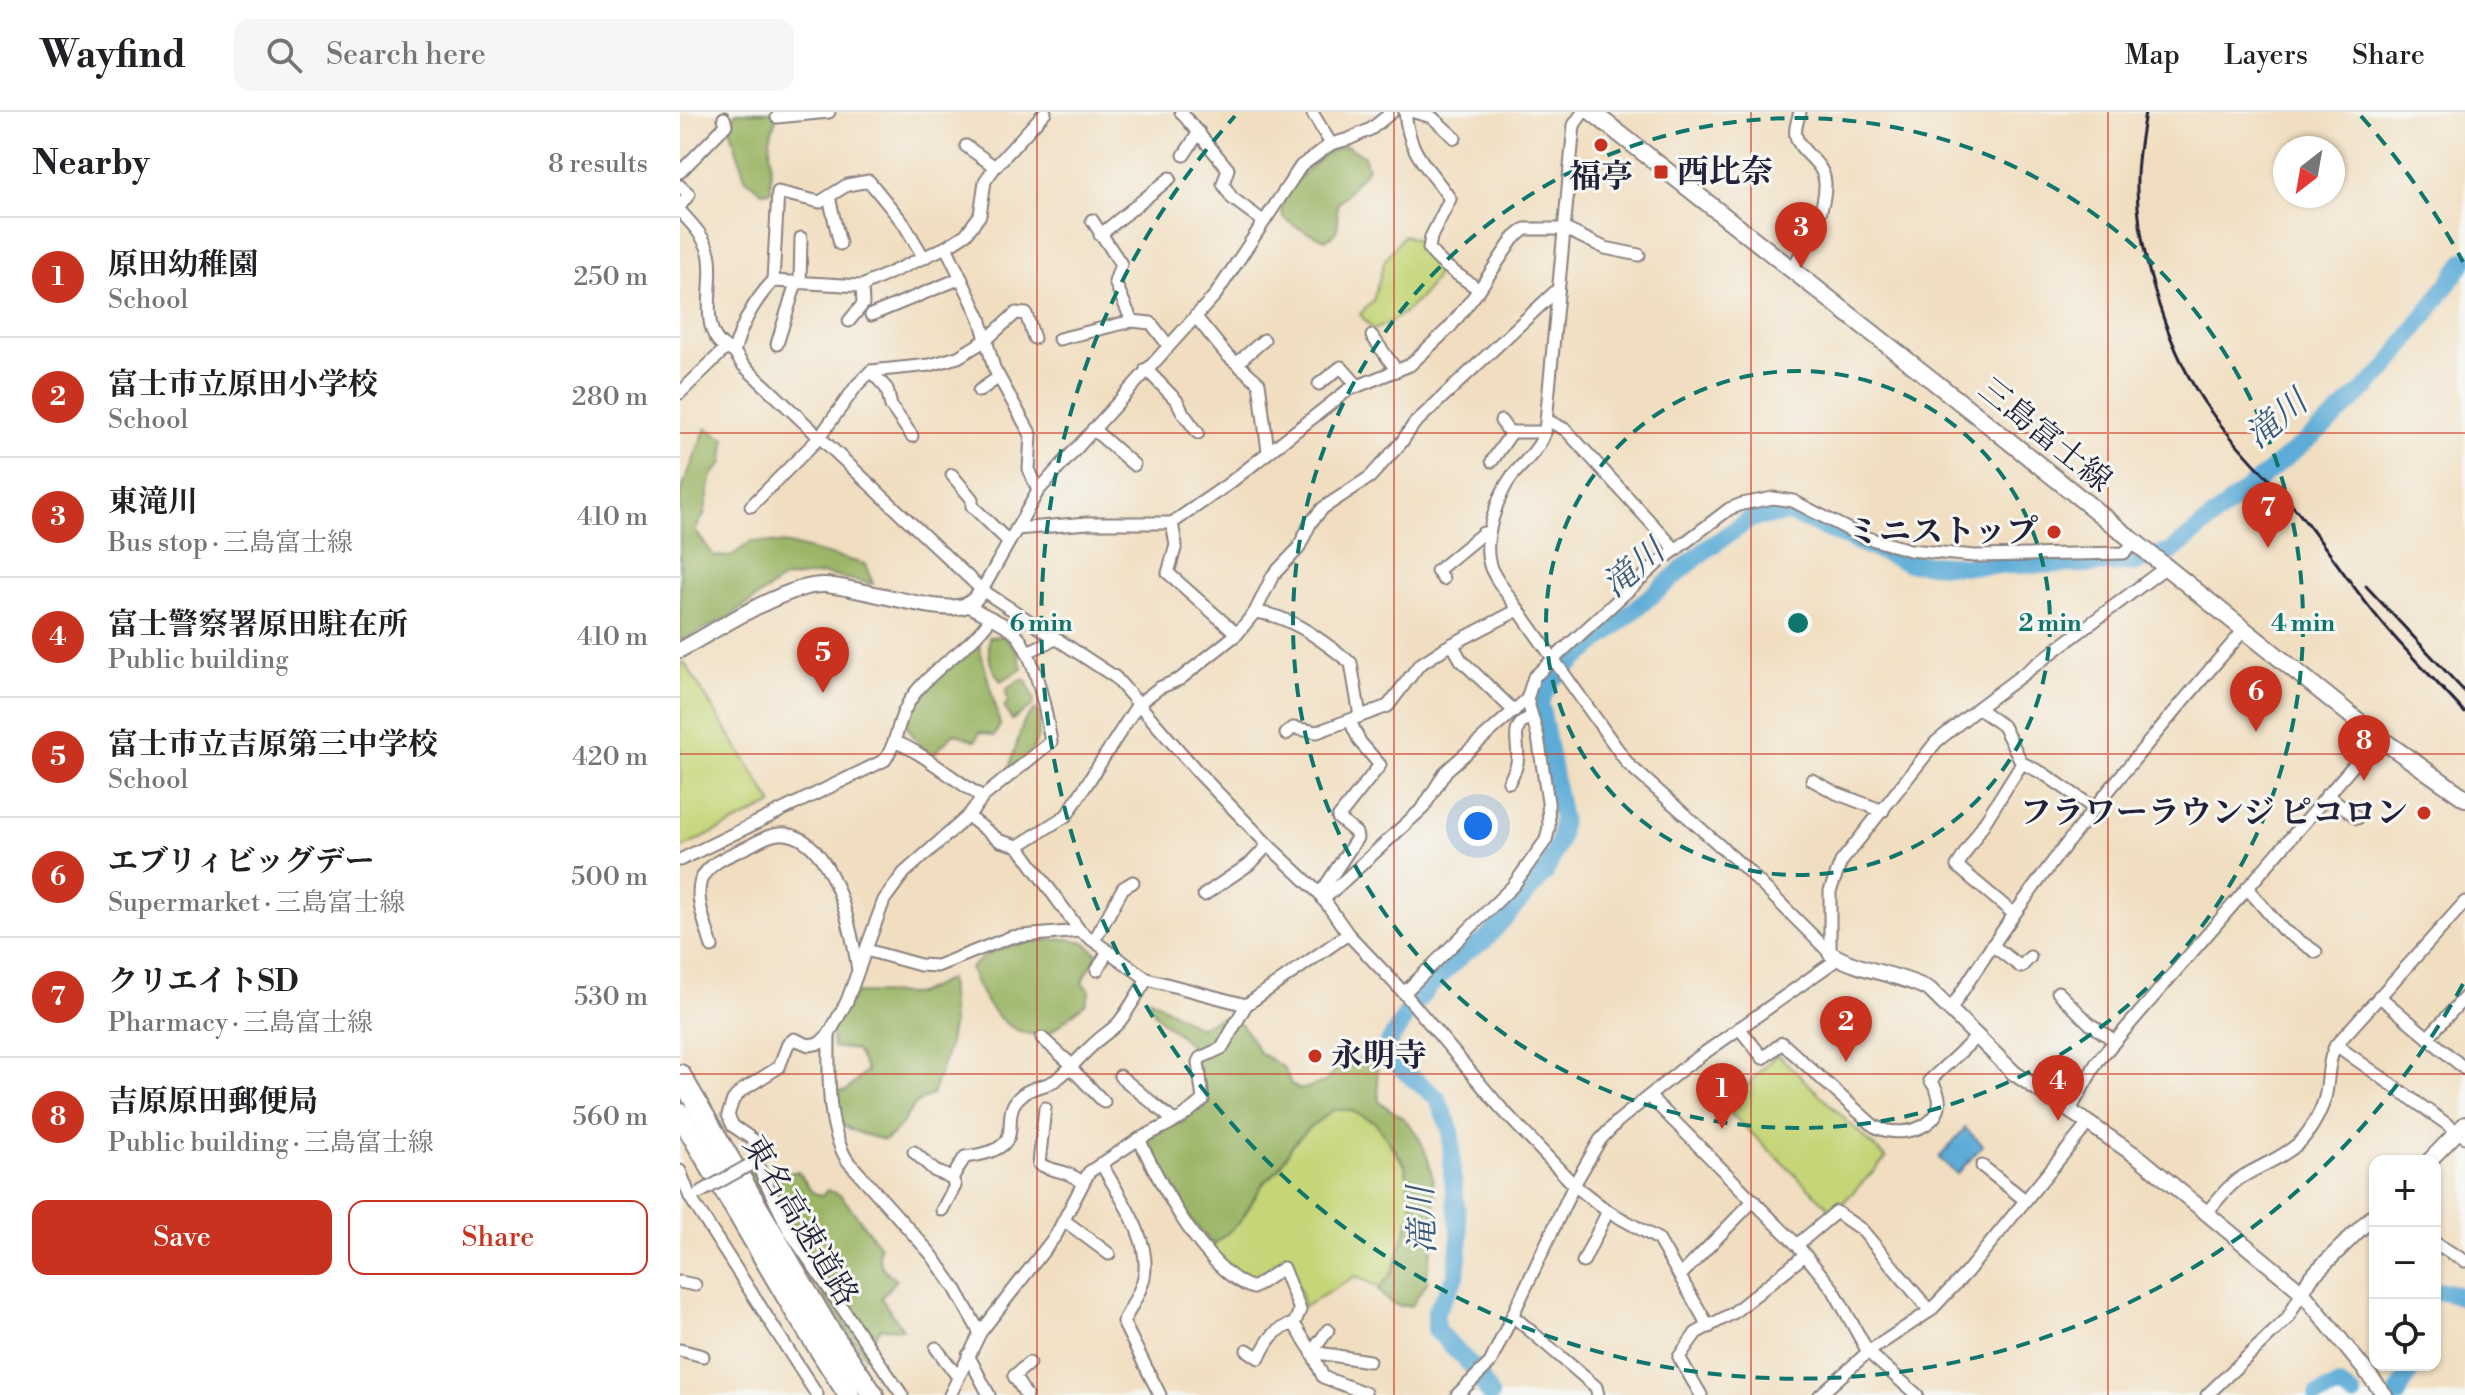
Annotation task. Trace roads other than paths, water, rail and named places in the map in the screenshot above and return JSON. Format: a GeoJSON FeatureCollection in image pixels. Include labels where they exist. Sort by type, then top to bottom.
{"type":"FeatureCollection","features":[{"type":"Feature","properties":{"kind":"highway","name":"東名高速道路"},"geometry":{"type":"LineString","coordinates":[[680,1075],[827,1327],[873,1395]]}},
{"type":"Feature","properties":{"kind":"highway","name":"東名高速道路"},"geometry":{"type":"LineString","coordinates":[[680,1114],[796,1312],[849,1395]]}},
{"type":"Feature","properties":{"kind":"main road","name":"三島富士線"},"geometry":{"type":"LineString","coordinates":[[1592,112],[2378,737],[2465,798]]}},
{"type":"Feature","properties":{"kind":"street"},"geometry":{"type":"LineString","coordinates":[[777,117],[829,112]]}},
{"type":"Feature","properties":{"kind":"street"},"geometry":{"type":"LineString","coordinates":[[773,281],[862,286],[946,247],[966,234],[980,215],[985,181],[1045,112]]}},
{"type":"Feature","properties":{"kind":"street"},"geometry":{"type":"LineString","coordinates":[[680,650],[778,597],[797,589],[820,585],[849,587],[934,605],[967,605],[974,601],[1038,491],[1216,294],[1301,166],[1331,144],[1371,129],[1392,112]]}},
{"type":"Feature","properties":{"kind":"street"},"geometry":{"type":"LineString","coordinates":[[1405,112],[1407,132],[1415,152],[1450,199],[1431,237],[1429,249],[1439,264],[1479,290]]}},
{"type":"Feature","properties":{"kind":"street"},"geometry":{"type":"LineString","coordinates":[[1414,112],[1432,117],[1455,138]]}},
{"type":"Feature","properties":{"kind":"street"},"geometry":{"type":"LineString","coordinates":[[1583,112],[1574,125],[1546,426],[1541,445],[1509,481],[1496,503],[1489,563],[1498,581],[1628,764],[1746,869],[1835,955],[1913,981],[1930,990],[2014,1073],[2141,1159],[2302,1292],[2385,1395]]}},
{"type":"Feature","properties":{"kind":"street"},"geometry":{"type":"LineString","coordinates":[[1792,270],[1816,222],[1825,182],[1820,165],[1795,134],[1800,112]]}},
{"type":"Feature","properties":{"kind":"street"},"geometry":{"type":"LineString","coordinates":[[1185,113],[1228,169],[1223,184],[1232,198],[1263,221]]}},
{"type":"Feature","properties":{"kind":"street"},"geometry":{"type":"LineString","coordinates":[[1313,114],[1331,144]]}},
{"type":"Feature","properties":{"kind":"street"},"geometry":{"type":"LineString","coordinates":[[680,172],[726,125],[724,118]]}},
{"type":"Feature","properties":{"kind":"street"},"geometry":{"type":"LineString","coordinates":[[1184,155],[1199,132]]}},
{"type":"Feature","properties":{"kind":"street"},"geometry":{"type":"LineString","coordinates":[[966,146],[995,167]]}},
{"type":"Feature","properties":{"kind":"street"},"geometry":{"type":"LineString","coordinates":[[1100,235],[1170,178]]}},
{"type":"Feature","properties":{"kind":"street"},"geometry":{"type":"LineString","coordinates":[[680,393],[730,350],[760,294],[773,281],[778,192],[820,202],[847,185],[869,181],[904,224],[924,258]]}},
{"type":"Feature","properties":{"kind":"street"},"geometry":{"type":"LineString","coordinates":[[680,186],[689,194],[680,209],[697,229],[710,253],[709,322],[743,365],[982,590],[1115,677],[1268,845],[1322,897],[1348,934],[1404,993],[1500,1107],[1574,1185],[1608,1211],[1658,1239],[1709,1327]]}},
{"type":"Feature","properties":{"kind":"street"},"geometry":{"type":"LineString","coordinates":[[829,197],[840,244]]}},
{"type":"Feature","properties":{"kind":"street"},"geometry":{"type":"LineString","coordinates":[[1092,220],[1121,264],[1115,282],[1132,321]]}},
{"type":"Feature","properties":{"kind":"street"},"geometry":{"type":"LineString","coordinates":[[1016,529],[1088,523],[1172,523],[1227,485],[1348,390],[1410,365],[1450,327],[1513,239],[1525,229],[1565,229],[1605,248],[1639,255]]}},
{"type":"Feature","properties":{"kind":"street"},"geometry":{"type":"LineString","coordinates":[[777,344],[798,283],[801,238]]}},
{"type":"Feature","properties":{"kind":"street"},"geometry":{"type":"LineString","coordinates":[[946,247],[980,318],[999,377],[1031,435],[1029,469],[1038,491]]}},
{"type":"Feature","properties":{"kind":"street"},"geometry":{"type":"LineString","coordinates":[[871,315],[961,278]]}},
{"type":"Feature","properties":{"kind":"street"},"geometry":{"type":"LineString","coordinates":[[849,321],[863,304],[862,286]]}},
{"type":"Feature","properties":{"kind":"street"},"geometry":{"type":"LineString","coordinates":[[1018,846],[1067,815],[1138,704],[1159,688],[1180,679],[1237,634],[1255,612],[1273,575],[1298,549],[1311,522],[1323,508],[1370,477],[1414,424],[1558,289]]}},
{"type":"Feature","properties":{"kind":"street"},"geometry":{"type":"LineString","coordinates":[[751,506],[819,438],[857,385],[871,371],[930,365],[958,357],[986,340],[1016,313],[1026,314],[1034,338]]}},
{"type":"Feature","properties":{"kind":"street"},"geometry":{"type":"LineString","coordinates":[[1195,316],[1259,383],[1268,451]]}},
{"type":"Feature","properties":{"kind":"street"},"geometry":{"type":"LineString","coordinates":[[1059,339],[1132,321],[1151,323],[1168,345]]}},
{"type":"Feature","properties":{"kind":"street"},"geometry":{"type":"LineString","coordinates":[[1372,336],[1397,371]]}},
{"type":"Feature","properties":{"kind":"street"},"geometry":{"type":"LineString","coordinates":[[1237,363],[1264,340]]}},
{"type":"Feature","properties":{"kind":"street"},"geometry":{"type":"LineString","coordinates":[[1319,384],[1341,367],[1358,386]]}},
{"type":"Feature","properties":{"kind":"street"},"geometry":{"type":"LineString","coordinates":[[1146,369],[1177,401],[1198,433]]}},
{"type":"Feature","properties":{"kind":"street"},"geometry":{"type":"LineString","coordinates":[[871,371],[887,389],[891,406],[912,436]]}},
{"type":"Feature","properties":{"kind":"street"},"geometry":{"type":"LineString","coordinates":[[979,391],[999,377]]}},
{"type":"Feature","properties":{"kind":"street"},"geometry":{"type":"LineString","coordinates":[[1501,421],[1509,432],[1546,426],[1566,430],[1676,550]]}},
{"type":"Feature","properties":{"kind":"street"},"geometry":{"type":"LineString","coordinates":[[1093,429],[1134,465]]}},
{"type":"Feature","properties":{"kind":"street"},"geometry":{"type":"LineString","coordinates":[[1492,461],[1512,432]]}},
{"type":"Feature","properties":{"kind":"street"},"geometry":{"type":"LineString","coordinates":[[952,475],[972,499],[972,506],[1008,541]]}},
{"type":"Feature","properties":{"kind":"street"},"geometry":{"type":"LineString","coordinates":[[1322,897],[1423,808],[1446,771],[1527,699],[1534,677],[1676,550],[1729,509],[1773,498],[1793,501],[1861,536],[1910,550],[1975,556],[2124,553],[2141,548]]}},
{"type":"Feature","properties":{"kind":"street"},"geometry":{"type":"LineString","coordinates":[[1172,523],[1176,545],[1168,573],[1237,634]]}},
{"type":"Feature","properties":{"kind":"street"},"geometry":{"type":"LineString","coordinates":[[1443,579],[1437,571],[1483,533]]}},
{"type":"Feature","properties":{"kind":"street"},"geometry":{"type":"LineString","coordinates":[[1835,955],[1830,891],[1841,862],[1936,742],[2164,566]]}},
{"type":"Feature","properties":{"kind":"street"},"geometry":{"type":"LineString","coordinates":[[902,1395],[790,1232],[754,1162],[758,1148],[755,1141],[733,1126],[728,1115],[733,1100],[747,1086],[779,1067],[788,1044],[794,1039],[809,1045],[820,1043],[829,1034],[847,1001],[884,900],[904,873],[968,816],[983,797],[1051,742],[1027,652],[1014,632],[967,605]]}},
{"type":"Feature","properties":{"kind":"street"},"geometry":{"type":"LineString","coordinates":[[1286,734],[1293,728],[1317,732],[1388,706],[1419,665],[1518,610]]}},
{"type":"Feature","properties":{"kind":"street"},"geometry":{"type":"LineString","coordinates":[[1255,612],[1273,614],[1312,634],[1351,663],[1360,742],[1380,765],[1338,818],[1356,833],[1357,838],[1322,897]]}},
{"type":"Feature","properties":{"kind":"street"},"geometry":{"type":"LineString","coordinates":[[680,860],[885,760],[895,742],[897,723],[915,693],[972,642],[990,619]]}},
{"type":"Feature","properties":{"kind":"street"},"geometry":{"type":"LineString","coordinates":[[1951,1009],[2014,914],[2094,808],[2244,630]]}},
{"type":"Feature","properties":{"kind":"street"},"geometry":{"type":"LineString","coordinates":[[1027,652],[1056,639]]}},
{"type":"Feature","properties":{"kind":"street"},"geometry":{"type":"LineString","coordinates":[[1452,644],[1461,660],[1514,711]]}},
{"type":"Feature","properties":{"kind":"street"},"geometry":{"type":"LineString","coordinates":[[1404,993],[1513,886],[1546,840],[1548,802],[1538,737],[1527,699]]}},
{"type":"Feature","properties":{"kind":"street"},"geometry":{"type":"LineString","coordinates":[[1978,708],[2003,726],[2022,763],[2094,808]]}},
{"type":"Feature","properties":{"kind":"street"},"geometry":{"type":"LineString","coordinates":[[1509,782],[1517,764],[1514,734],[1524,720],[1531,717]]}},
{"type":"Feature","properties":{"kind":"street"},"geometry":{"type":"LineString","coordinates":[[2069,1112],[2097,1062],[2378,737]]}},
{"type":"Feature","properties":{"kind":"street"},"geometry":{"type":"LineString","coordinates":[[895,742],[912,747],[927,762],[983,797]]}},
{"type":"Feature","properties":{"kind":"street"},"geometry":{"type":"LineString","coordinates":[[2014,914],[1957,866],[2022,763]]}},
{"type":"Feature","properties":{"kind":"street"},"geometry":{"type":"LineString","coordinates":[[1812,780],[1883,811]]}},
{"type":"Feature","properties":{"kind":"street"},"geometry":{"type":"LineString","coordinates":[[2327,794],[2357,818]]}},
{"type":"Feature","properties":{"kind":"street"},"geometry":{"type":"LineString","coordinates":[[968,816],[1000,841],[1018,846],[1080,931],[1147,979],[1246,1005]]}},
{"type":"Feature","properties":{"kind":"street"},"geometry":{"type":"LineString","coordinates":[[712,947],[700,904],[701,880],[715,863],[774,834],[788,834],[801,840],[817,854],[831,875],[851,924],[858,970]]}},
{"type":"Feature","properties":{"kind":"street"},"geometry":{"type":"LineString","coordinates":[[1204,895],[1251,863],[1268,845]]}},
{"type":"Feature","properties":{"kind":"street"},"geometry":{"type":"LineString","coordinates":[[1094,941],[1123,888],[1133,882]]}},
{"type":"Feature","properties":{"kind":"street"},"geometry":{"type":"LineString","coordinates":[[2247,888],[2283,930],[2316,952]]}},
{"type":"Feature","properties":{"kind":"street"},"geometry":{"type":"LineString","coordinates":[[2207,1212],[2229,1186],[2277,1159],[2300,1141],[2316,1119],[2326,1096],[2332,1052],[2336,1045],[2465,902]]}},
{"type":"Feature","properties":{"kind":"street"},"geometry":{"type":"LineString","coordinates":[[866,950],[920,965],[937,966],[1011,937],[1080,931]]}},
{"type":"Feature","properties":{"kind":"street"},"geometry":{"type":"LineString","coordinates":[[950,1395],[980,1333],[1065,1221],[1082,1182],[1101,1163],[1192,1111],[1203,1100],[1200,1058],[1222,1048],[1246,1005],[1348,934]]}},
{"type":"Feature","properties":{"kind":"street"},"geometry":{"type":"LineString","coordinates":[[1992,945],[2021,967],[2030,957]]}},
{"type":"Feature","properties":{"kind":"street"},"geometry":{"type":"LineString","coordinates":[[1097,970],[1108,951]]}},
{"type":"Feature","properties":{"kind":"street"},"geometry":{"type":"LineString","coordinates":[[1457,1395],[1490,1363],[1574,1185],[1600,1140],[1618,1121],[1686,1066],[1835,955]]}},
{"type":"Feature","properties":{"kind":"street"},"geometry":{"type":"LineString","coordinates":[[952,1178],[965,1157],[1000,1148],[1011,1132],[1011,1109],[1021,1095],[1054,1082],[1072,1067],[1096,1041],[1118,1024],[1147,979]]}},
{"type":"Feature","properties":{"kind":"street"},"geometry":{"type":"LineString","coordinates":[[2058,992],[2090,1024],[2115,1041]]}},
{"type":"Feature","properties":{"kind":"street"},"geometry":{"type":"LineString","coordinates":[[2379,996],[2465,1069]]}},
{"type":"Feature","properties":{"kind":"street"},"geometry":{"type":"LineString","coordinates":[[2429,1036],[2465,997]]}},
{"type":"Feature","properties":{"kind":"street"},"geometry":{"type":"LineString","coordinates":[[1739,1028],[1763,1058],[1782,1043],[1874,1126],[1904,1133],[1918,1131],[1932,1119],[1940,1107],[1940,1092],[1930,1080],[1978,1036]]}},
{"type":"Feature","properties":{"kind":"street"},"geometry":{"type":"LineString","coordinates":[[829,1034],[829,1066],[839,1146],[847,1160],[931,1254],[955,1288],[980,1333]]}},
{"type":"Feature","properties":{"kind":"street"},"geometry":{"type":"LineString","coordinates":[[1042,1038],[1104,1102]]}},
{"type":"Feature","properties":{"kind":"street"},"geometry":{"type":"LineString","coordinates":[[2336,1045],[2463,1131],[2436,1155]]}},
{"type":"Feature","properties":{"kind":"street"},"geometry":{"type":"LineString","coordinates":[[1120,1076],[1174,1121]]}},
{"type":"Feature","properties":{"kind":"street"},"geometry":{"type":"LineString","coordinates":[[1650,1097],[1797,1245],[1833,1289],[1868,1352],[1917,1395]]}},
{"type":"Feature","properties":{"kind":"street"},"geometry":{"type":"LineString","coordinates":[[1045,1108],[1039,1164],[1051,1171],[1067,1171],[1082,1182]]}},
{"type":"Feature","properties":{"kind":"street"},"geometry":{"type":"LineString","coordinates":[[1820,1395],[1868,1352],[1930,1311],[1966,1273],[2088,1124]]}},
{"type":"Feature","properties":{"kind":"street"},"geometry":{"type":"LineString","coordinates":[[1139,1139],[1160,1181],[1202,1247],[1229,1273],[1253,1288],[1283,1268],[1300,1310],[1294,1324]]}},
{"type":"Feature","properties":{"kind":"street"},"geometry":{"type":"LineString","coordinates":[[914,1152],[935,1171],[952,1178],[955,1186],[942,1210]]}},
{"type":"Feature","properties":{"kind":"street"},"geometry":{"type":"LineString","coordinates":[[690,1197],[754,1162]]}},
{"type":"Feature","properties":{"kind":"street"},"geometry":{"type":"LineString","coordinates":[[1101,1163],[1132,1220],[1144,1250],[1144,1277],[1123,1322],[1160,1395]]}},
{"type":"Feature","properties":{"kind":"street"},"geometry":{"type":"LineString","coordinates":[[1982,1166],[2025,1200]]}},
{"type":"Feature","properties":{"kind":"street"},"geometry":{"type":"LineString","coordinates":[[680,1171],[690,1197],[817,1395]]}},
{"type":"Feature","properties":{"kind":"street"},"geometry":{"type":"LineString","coordinates":[[1680,1276],[1754,1200]]}},
{"type":"Feature","properties":{"kind":"street"},"geometry":{"type":"LineString","coordinates":[[1583,1262],[1608,1211]]}},
{"type":"Feature","properties":{"kind":"street"},"geometry":{"type":"LineString","coordinates":[[1797,1245],[1836,1212],[1862,1230],[1930,1311]]}},
{"type":"Feature","properties":{"kind":"street"},"geometry":{"type":"LineString","coordinates":[[2207,1395],[2287,1319],[2311,1277],[2369,1220]]}},
{"type":"Feature","properties":{"kind":"street"},"geometry":{"type":"LineString","coordinates":[[1065,1221],[1109,1254]]}},
{"type":"Feature","properties":{"kind":"street"},"geometry":{"type":"LineString","coordinates":[[2441,1247],[2465,1261]]}},
{"type":"Feature","properties":{"kind":"street"},"geometry":{"type":"LineString","coordinates":[[1701,1395],[1679,1357],[1696,1333],[1733,1313],[1805,1255]]}},
{"type":"Feature","properties":{"kind":"street"},"geometry":{"type":"LineString","coordinates":[[680,1282],[695,1285]]}},
{"type":"Feature","properties":{"kind":"street"},"geometry":{"type":"LineString","coordinates":[[1513,1316],[1596,1387],[1598,1395]]}},
{"type":"Feature","properties":{"kind":"street"},"geometry":{"type":"LineString","coordinates":[[1247,1350],[1259,1358],[1267,1341],[1281,1326],[1294,1324]]}},
{"type":"Feature","properties":{"kind":"street"},"geometry":{"type":"LineString","coordinates":[[1294,1324],[1323,1377],[1365,1395]]}},
{"type":"Feature","properties":{"kind":"street"},"geometry":{"type":"LineString","coordinates":[[1312,1352],[1328,1330]]}},
{"type":"Feature","properties":{"kind":"street"},"geometry":{"type":"LineString","coordinates":[[936,1348],[958,1377]]}},
{"type":"Feature","properties":{"kind":"street"},"geometry":{"type":"LineString","coordinates":[[680,1350],[703,1356]]}},
{"type":"Feature","properties":{"kind":"street"},"geometry":{"type":"LineString","coordinates":[[1312,1352],[1369,1361]]}},
{"type":"Feature","properties":{"kind":"street"},"geometry":{"type":"LineString","coordinates":[[968,1355],[989,1395]]}},
{"type":"Feature","properties":{"kind":"street"},"geometry":{"type":"LineString","coordinates":[[1010,1395],[1024,1392],[1014,1376],[1029,1363]]}},
{"type":"Feature","properties":{"kind":"water"},"geometry":{"type":"Polygon","coordinates":[[[1965,1128],[1983,1145],[1957,1174],[1939,1158],[1965,1128]]]}},
{"type":"Feature","properties":{"kind":"waterway","name":"滝川"},"geometry":{"type":"LineString","coordinates":[[1490,1395],[1476,1370],[1436,1330],[1436,1311],[1456,1276],[1460,1237],[1452,1173],[1451,1131],[1437,1098],[1404,1071],[1389,1054],[1387,1046],[1406,1015],[1429,987],[1464,953],[1484,941],[1545,873],[1560,839],[1562,819],[1540,702],[1551,680],[1708,548],[1752,518],[1789,513],[1908,563],[1967,566],[2132,563],[2171,552],[2333,419],[2386,369],[2465,260]]}},
{"type":"Feature","properties":{"kind":"waterway"},"geometry":{"type":"LineString","coordinates":[[2441,1291],[2465,1298]]}},
{"type":"Feature","properties":{"kind":"waterway"},"geometry":{"type":"LineString","coordinates":[[2397,1395],[2410,1371]]}},
{"type":"Feature","properties":{"kind":"waterway"},"geometry":{"type":"LineString","coordinates":[[2317,1395],[2339,1386],[2353,1395]]}},
{"type":"Feature","properties":{"kind":"railway"},"geometry":{"type":"LineString","coordinates":[[2145,112],[2137,170],[2139,217],[2150,276],[2182,364],[2221,426],[2302,517],[2383,624],[2465,713]]}},
{"type":"Feature","properties":{"kind":"railway"},"geometry":{"type":"LineString","coordinates":[[2366,586],[2465,692]]}},
{"type":"Feature","properties":{"kind":"place","name":"福亭"},"geometry":{"type":"Point","coordinates":[1601,145]}},
{"type":"Feature","properties":{"kind":"place","name":"西比奈"},"geometry":{"type":"Point","coordinates":[1661,172]}},
{"type":"Feature","properties":{"kind":"place","name":"東滝川"},"geometry":{"type":"Point","coordinates":[1801,268]}},
{"type":"Feature","properties":{"kind":"place","name":"ミニストップ"},"geometry":{"type":"Point","coordinates":[2054,532]}},
{"type":"Feature","properties":{"kind":"place","name":"クリエイトSD"},"geometry":{"type":"Point","coordinates":[2268,548]}},
{"type":"Feature","properties":{"kind":"place","name":"富士市立吉原第三中学校"},"geometry":{"type":"Point","coordinates":[823,693]}},
{"type":"Feature","properties":{"kind":"place","name":"エブリィビッグデー"},"geometry":{"type":"Point","coordinates":[2256,732]}},
{"type":"Feature","properties":{"kind":"place","name":"吉原原田郵便局"},"geometry":{"type":"Point","coordinates":[2364,781]}},
{"type":"Feature","properties":{"kind":"place","name":"フラワーラウンジ ピコロン"},"geometry":{"type":"Point","coordinates":[2424,813]}},
{"type":"Feature","properties":{"kind":"place","name":"永明寺"},"geometry":{"type":"Point","coordinates":[1315,1056]}},
{"type":"Feature","properties":{"kind":"place","name":"富士市立原田小学校"},"geometry":{"type":"Point","coordinates":[1846,1062]}},
{"type":"Feature","properties":{"kind":"place","name":"富士警察署原田駐在所"},"geometry":{"type":"Point","coordinates":[2058,1121]}},
{"type":"Feature","properties":{"kind":"place","name":"原田幼稚園"},"geometry":{"type":"Point","coordinates":[1722,1129]}}]}
